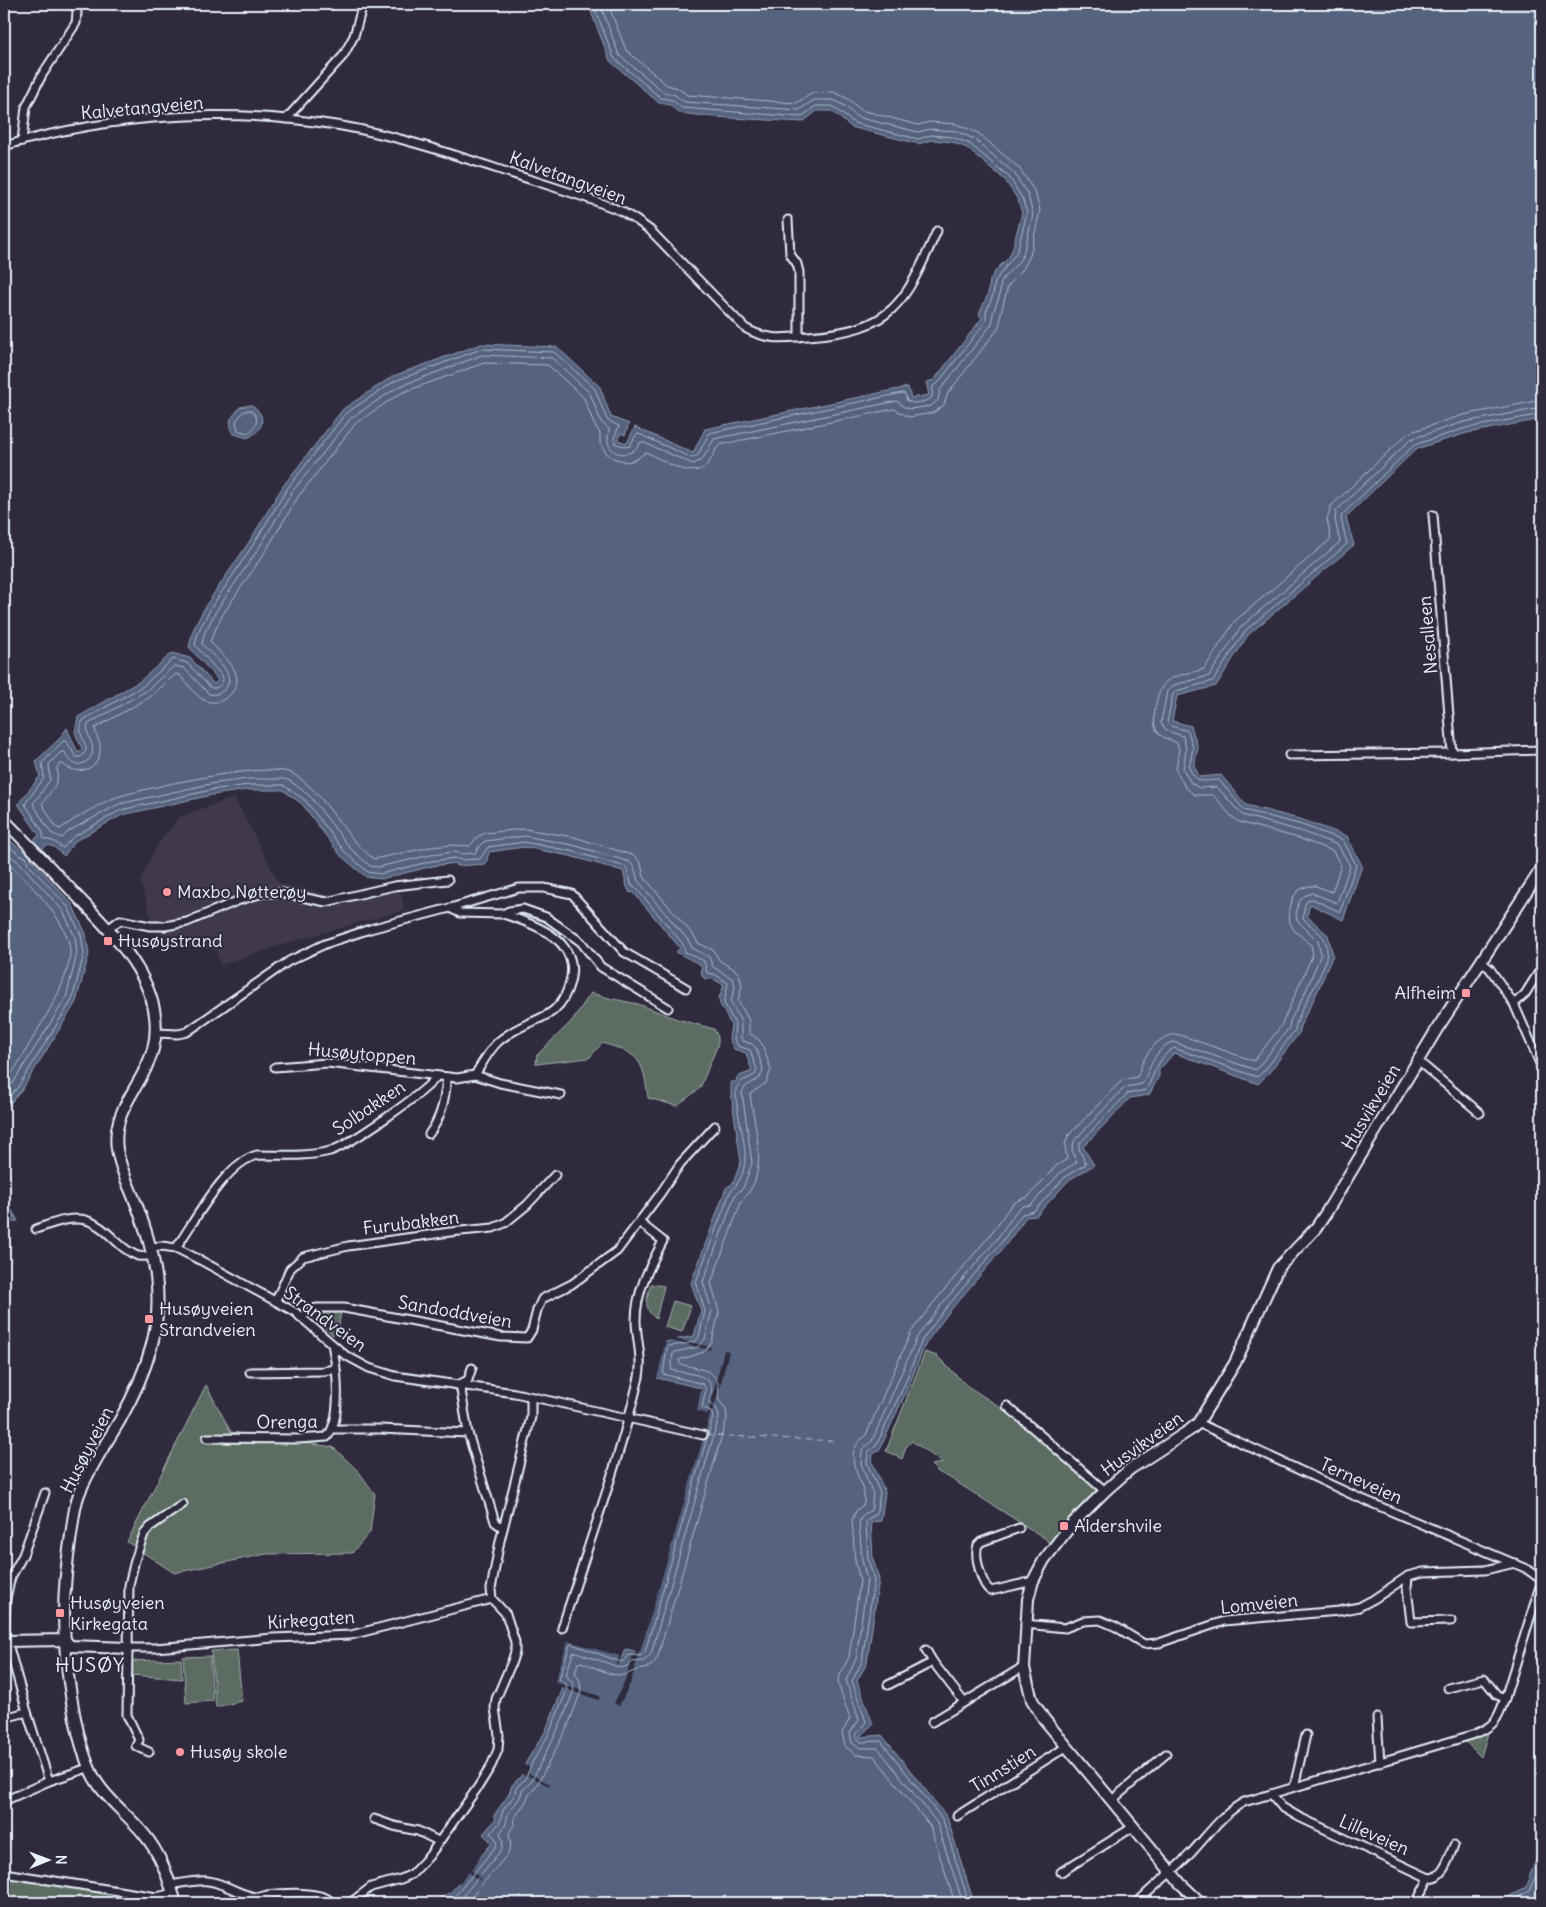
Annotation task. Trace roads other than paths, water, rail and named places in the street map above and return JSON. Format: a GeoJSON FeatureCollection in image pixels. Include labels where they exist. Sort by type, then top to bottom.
{"type":"FeatureCollection","features":[{"type":"Feature","properties":{"kind":"main road","name":"Husøyveien"},"geometry":{"type":"LineString","coordinates":[[4,820],[108,929],[126,951],[145,984],[154,1009],[156,1033],[153,1052],[147,1067],[122,1111],[117,1128],[117,1141],[119,1159],[153,1251],[158,1299],[151,1346],[132,1399],[79,1495],[66,1571],[65,1640],[77,1722],[88,1768],[99,1786],[153,1845],[164,1867],[173,1894]]}},
{"type":"Feature","properties":{"kind":"main road","name":"Husvikveien"},"geometry":{"type":"LineString","coordinates":[[1201,1903],[1133,1827],[1066,1747],[1032,1700],[1024,1668],[1025,1624],[1028,1599],[1033,1581],[1053,1548],[1072,1524],[1105,1490],[1130,1469],[1190,1430],[1198,1422],[1235,1363],[1278,1268],[1316,1228],[1418,1061],[1542,868]]}},
{"type":"Feature","properties":{"kind":"main road","name":"Kirkegaten"},"geometry":{"type":"LineString","coordinates":[[6,1641],[65,1640],[70,1646],[128,1648]]}},
{"type":"Feature","properties":{"kind":"street"},"geometry":{"type":"LineString","coordinates":[[22,141],[26,107],[42,75],[76,23],[76,4]]}},
{"type":"Feature","properties":{"kind":"street"},"geometry":{"type":"LineString","coordinates":[[286,119],[343,56],[354,36],[363,4]]}},
{"type":"Feature","properties":{"kind":"street","name":"Kalvetangveien"},"geometry":{"type":"LineString","coordinates":[[4,146],[107,124],[169,117],[221,116],[286,119],[343,126],[417,144],[594,200],[621,211],[650,230],[745,328],[761,336],[780,338],[857,329],[889,312],[901,301],[913,282],[937,231]]}},
{"type":"Feature","properties":{"kind":"street"},"geometry":{"type":"LineString","coordinates":[[788,220],[790,254],[797,264],[799,272],[799,337]]}},
{"type":"Feature","properties":{"kind":"street","name":"Nesalleen"},"geometry":{"type":"LineString","coordinates":[[1433,515],[1452,753]]}},
{"type":"Feature","properties":{"kind":"street"},"geometry":{"type":"LineString","coordinates":[[1289,756],[1542,750]]}},
{"type":"Feature","properties":{"kind":"street"},"geometry":{"type":"LineString","coordinates":[[108,929],[120,920],[150,926],[165,926],[187,922],[236,901],[263,893],[282,893],[326,902],[394,886],[448,880]]}},
{"type":"Feature","properties":{"kind":"street"},"geometry":{"type":"LineString","coordinates":[[156,1033],[178,1034],[187,1032],[289,961],[325,944],[370,929],[519,888],[532,887],[565,892],[576,897],[624,952],[686,988]]}},
{"type":"Feature","properties":{"kind":"street"},"geometry":{"type":"LineString","coordinates":[[450,908],[460,913],[503,914],[540,929],[562,944],[569,954],[572,972],[564,1000],[555,1010],[506,1034],[492,1047],[475,1075]]}},
{"type":"Feature","properties":{"kind":"street"},"geometry":{"type":"LineString","coordinates":[[503,914],[509,910],[522,908],[546,917],[581,942],[601,967],[668,1008]]}},
{"type":"Feature","properties":{"kind":"street"},"geometry":{"type":"LineString","coordinates":[[1481,961],[1490,969],[1514,1004],[1542,1068]]}},
{"type":"Feature","properties":{"kind":"street"},"geometry":{"type":"LineString","coordinates":[[1514,1004],[1526,994],[1542,967]]}},
{"type":"Feature","properties":{"kind":"street","name":"Husvikveien"},"geometry":{"type":"LineString","coordinates":[[1418,1061],[1480,1113]]}},
{"type":"Feature","properties":{"kind":"street","name":"Husøytoppen"},"geometry":{"type":"LineString","coordinates":[[275,1067],[327,1063],[437,1076],[465,1078],[475,1075],[500,1083],[561,1095]]}},
{"type":"Feature","properties":{"kind":"street","name":"Solbakken"},"geometry":{"type":"LineString","coordinates":[[176,1248],[219,1185],[237,1166],[249,1157],[257,1155],[316,1154],[341,1147],[432,1084],[437,1076]]}},
{"type":"Feature","properties":{"kind":"street"},"geometry":{"type":"LineString","coordinates":[[429,1134],[436,1126],[442,1110],[447,1076]]}},
{"type":"Feature","properties":{"kind":"street","name":"Sandoddveien"},"geometry":{"type":"LineString","coordinates":[[300,1317],[316,1308],[344,1308],[502,1337],[527,1338],[532,1330],[536,1310],[542,1299],[572,1284],[617,1251],[680,1164],[715,1126]]}},
{"type":"Feature","properties":{"kind":"street","name":"Furubakken"},"geometry":{"type":"LineString","coordinates":[[276,1300],[290,1269],[303,1256],[348,1246],[493,1228],[505,1223],[527,1205],[556,1175]]}},
{"type":"Feature","properties":{"kind":"street"},"geometry":{"type":"LineString","coordinates":[[36,1229],[62,1221],[86,1220],[104,1230],[133,1254],[143,1257],[153,1251]]}},
{"type":"Feature","properties":{"kind":"street"},"geometry":{"type":"LineString","coordinates":[[562,1628],[628,1419],[639,1373],[637,1303],[648,1269],[663,1241],[639,1222]]}},
{"type":"Feature","properties":{"kind":"street","name":"Strandveien"},"geometry":{"type":"LineString","coordinates":[[153,1251],[162,1246],[176,1248],[276,1300],[300,1317],[352,1360],[369,1368],[395,1376],[460,1384],[532,1397],[703,1435]]}},
{"type":"Feature","properties":{"kind":"street","name":"Orenga"},"geometry":{"type":"LineString","coordinates":[[207,1438],[312,1439],[327,1437],[333,1429],[337,1396],[332,1343]]}},
{"type":"Feature","properties":{"kind":"street"},"geometry":{"type":"LineString","coordinates":[[472,1368],[468,1380],[460,1384],[468,1433],[494,1522],[504,1528]]}},
{"type":"Feature","properties":{"kind":"street"},"geometry":{"type":"LineString","coordinates":[[250,1372],[323,1371],[335,1369]]}},
{"type":"Feature","properties":{"kind":"street"},"geometry":{"type":"LineString","coordinates":[[350,1903],[371,1887],[408,1877],[429,1856],[478,1787],[498,1750],[499,1735],[495,1708],[496,1699],[511,1664],[515,1642],[506,1614],[492,1599],[491,1589],[531,1416],[532,1397]]}},
{"type":"Feature","properties":{"kind":"street"},"geometry":{"type":"LineString","coordinates":[[1007,1406],[1105,1490]]}},
{"type":"Feature","properties":{"kind":"street","name":"Terneveien"},"geometry":{"type":"LineString","coordinates":[[1198,1422],[1355,1496],[1515,1563],[1540,1578],[1541,1583],[1505,1698]]}},
{"type":"Feature","properties":{"kind":"street"},"geometry":{"type":"LineString","coordinates":[[333,1429],[372,1428],[468,1433]]}},
{"type":"Feature","properties":{"kind":"street"},"geometry":{"type":"LineString","coordinates":[[45,1493],[23,1555],[11,1577],[5,1597],[6,1641],[49,1782]]}},
{"type":"Feature","properties":{"kind":"street"},"geometry":{"type":"LineString","coordinates":[[149,1752],[136,1746],[139,1740],[127,1715],[129,1585],[140,1544],[150,1527],[183,1504]]}},
{"type":"Feature","properties":{"kind":"street"},"geometry":{"type":"LineString","coordinates":[[1019,1528],[981,1542],[978,1545],[976,1556],[984,1584],[991,1591],[1033,1581]]}},
{"type":"Feature","properties":{"kind":"street","name":"Lomveien"},"geometry":{"type":"LineString","coordinates":[[1025,1624],[1065,1628],[1084,1621],[1100,1620],[1116,1627],[1144,1644],[1159,1643],[1224,1621],[1339,1611],[1359,1607],[1374,1600],[1408,1576],[1423,1572],[1485,1570],[1515,1563]]}},
{"type":"Feature","properties":{"kind":"street"},"geometry":{"type":"LineString","coordinates":[[1408,1576],[1407,1588],[1411,1622],[1451,1621]]}},
{"type":"Feature","properties":{"kind":"street","name":"Kirkegaten"},"geometry":{"type":"LineString","coordinates":[[128,1648],[155,1648],[273,1638],[351,1635],[492,1599]]}},
{"type":"Feature","properties":{"kind":"street"},"geometry":{"type":"LineString","coordinates":[[926,1650],[964,1702]]}},
{"type":"Feature","properties":{"kind":"street"},"geometry":{"type":"LineString","coordinates":[[888,1685],[933,1662]]}},
{"type":"Feature","properties":{"kind":"street"},"geometry":{"type":"LineString","coordinates":[[932,1722],[1024,1668]]}},
{"type":"Feature","properties":{"kind":"street"},"geometry":{"type":"LineString","coordinates":[[1137,1903],[1160,1880],[1172,1872],[1229,1812],[1244,1802],[1482,1732],[1495,1722],[1505,1698],[1497,1695],[1484,1679],[1448,1688]]}},
{"type":"Feature","properties":{"kind":"street"},"geometry":{"type":"LineString","coordinates":[[4,1718],[27,1712]]}},
{"type":"Feature","properties":{"kind":"street"},"geometry":{"type":"LineString","coordinates":[[1377,1718],[1380,1763]]}},
{"type":"Feature","properties":{"kind":"street"},"geometry":{"type":"LineString","coordinates":[[1294,1787],[1306,1736]]}},
{"type":"Feature","properties":{"kind":"street","name":"Tinnstien"},"geometry":{"type":"LineString","coordinates":[[957,1816],[1066,1747]]}},
{"type":"Feature","properties":{"kind":"street"},"geometry":{"type":"LineString","coordinates":[[1111,1801],[1166,1754]]}},
{"type":"Feature","properties":{"kind":"street"},"geometry":{"type":"LineString","coordinates":[[4,1800],[88,1768]]}},
{"type":"Feature","properties":{"kind":"street","name":"Lilleveien"},"geometry":{"type":"LineString","coordinates":[[1271,1794],[1282,1807],[1299,1817],[1429,1878]]}},
{"type":"Feature","properties":{"kind":"street"},"geometry":{"type":"LineString","coordinates":[[374,1819],[418,1831],[438,1841]]}},
{"type":"Feature","properties":{"kind":"street"},"geometry":{"type":"LineString","coordinates":[[1061,1872],[1133,1827]]}},
{"type":"Feature","properties":{"kind":"street"},"geometry":{"type":"LineString","coordinates":[[1416,1903],[1429,1878],[1432,1879],[1440,1875],[1454,1845]]}},
{"type":"Feature","properties":{"kind":"street"},"geometry":{"type":"LineString","coordinates":[[4,1873],[157,1897],[173,1894],[208,1881],[258,1898],[266,1895],[296,1894],[321,1896],[333,1903]]}},
{"type":"Feature","properties":{"kind":"water"},"geometry":{"type":"Polygon","coordinates":[[[588,4],[1542,4],[1542,419],[1467,433],[1416,449],[1346,517],[1354,545],[1248,635],[1216,686],[1177,696],[1172,721],[1191,726],[1198,748],[1194,766],[1200,777],[1221,775],[1246,805],[1303,820],[1347,836],[1362,866],[1343,920],[1310,904],[1307,916],[1328,935],[1333,955],[1300,1026],[1300,1032],[1258,1084],[1174,1053],[1159,1070],[1159,1076],[1149,1095],[1130,1098],[1083,1147],[1094,1165],[1069,1180],[1036,1216],[1026,1217],[1005,1246],[949,1312],[926,1343],[879,1451],[873,1454],[872,1462],[885,1492],[881,1521],[871,1522],[873,1559],[879,1579],[867,1663],[857,1681],[873,1724],[859,1737],[882,1735],[947,1817],[974,1903],[432,1903],[452,1891],[492,1843],[483,1834],[496,1819],[494,1815],[509,1794],[512,1785],[521,1776],[526,1762],[545,1732],[563,1688],[552,1683],[567,1637],[622,1657],[625,1649],[638,1651],[708,1416],[695,1412],[701,1388],[657,1378],[664,1342],[694,1336],[701,1311],[691,1283],[726,1188],[733,1183],[741,1162],[731,1082],[736,1082],[737,1077],[752,1071],[746,1053],[734,1049],[729,1039],[731,1025],[720,1004],[719,998],[724,985],[711,978],[705,979],[702,976],[701,965],[676,952],[680,948],[633,892],[630,893],[623,871],[570,856],[524,847],[489,852],[486,864],[457,866],[456,863],[433,866],[381,879],[366,877],[341,856],[302,804],[283,790],[248,790],[212,795],[122,815],[75,841],[64,856],[54,847],[47,845],[31,859],[72,904],[86,934],[89,954],[76,1002],[22,1090],[4,1110],[4,836],[23,851],[39,835],[18,804],[40,776],[36,761],[59,739],[67,728],[78,753],[82,749],[75,732],[78,717],[140,681],[172,653],[190,658],[214,684],[218,680],[189,647],[193,630],[206,605],[249,542],[283,486],[343,409],[393,376],[481,344],[557,347],[600,387],[611,417],[629,424],[625,435],[620,433],[618,440],[627,443],[635,427],[693,453],[705,429],[908,387],[911,398],[929,395],[926,382],[934,380],[982,318],[979,314],[988,294],[990,280],[996,270],[1009,257],[1022,213],[1018,200],[1005,180],[967,148],[952,142],[931,140],[919,144],[851,127],[832,111],[817,111],[803,122],[679,113],[670,105],[659,103],[610,61],[588,4]]]}},
{"type":"Feature","properties":{"kind":"water"},"geometry":{"type":"Polygon","coordinates":[[[251,405],[260,413],[262,423],[260,427],[253,435],[247,438],[232,433],[230,420],[240,407],[251,405]]]}},
{"type":"Feature","properties":{"kind":"water"},"geometry":{"type":"Polygon","coordinates":[[[4,1196],[18,1221],[4,1223],[4,1196]]]}},
{"type":"Feature","properties":{"kind":"water"},"geometry":{"type":"Polygon","coordinates":[[[1542,1854],[1542,1903],[1503,1903],[1504,1899],[1525,1888],[1535,1862],[1542,1854]]]}},
{"type":"Feature","properties":{"kind":"place","name":"Maxbo Nøtterøy"},"geometry":{"type":"Point","coordinates":[167,892]}},
{"type":"Feature","properties":{"kind":"place","name":"Husøystrand"},"geometry":{"type":"Point","coordinates":[108,941]}},
{"type":"Feature","properties":{"kind":"place","name":"Alfheim"},"geometry":{"type":"Point","coordinates":[1466,993]}},
{"type":"Feature","properties":{"kind":"place","name":"Husøyveien Strandveien"},"geometry":{"type":"Point","coordinates":[149,1319]}},
{"type":"Feature","properties":{"kind":"place","name":"Aldershvile"},"geometry":{"type":"Point","coordinates":[1064,1526]}},
{"type":"Feature","properties":{"kind":"place","name":"Husøyveien Kirkegata"},"geometry":{"type":"Point","coordinates":[60,1613]}},
{"type":"Feature","properties":{"kind":"place","name":"Husøy skole"},"geometry":{"type":"Point","coordinates":[180,1752]}},
{"type":"Feature","properties":{"kind":"district","name":"HUSØY"},"geometry":{"type":"Point","coordinates":[90,1665]}}]}
